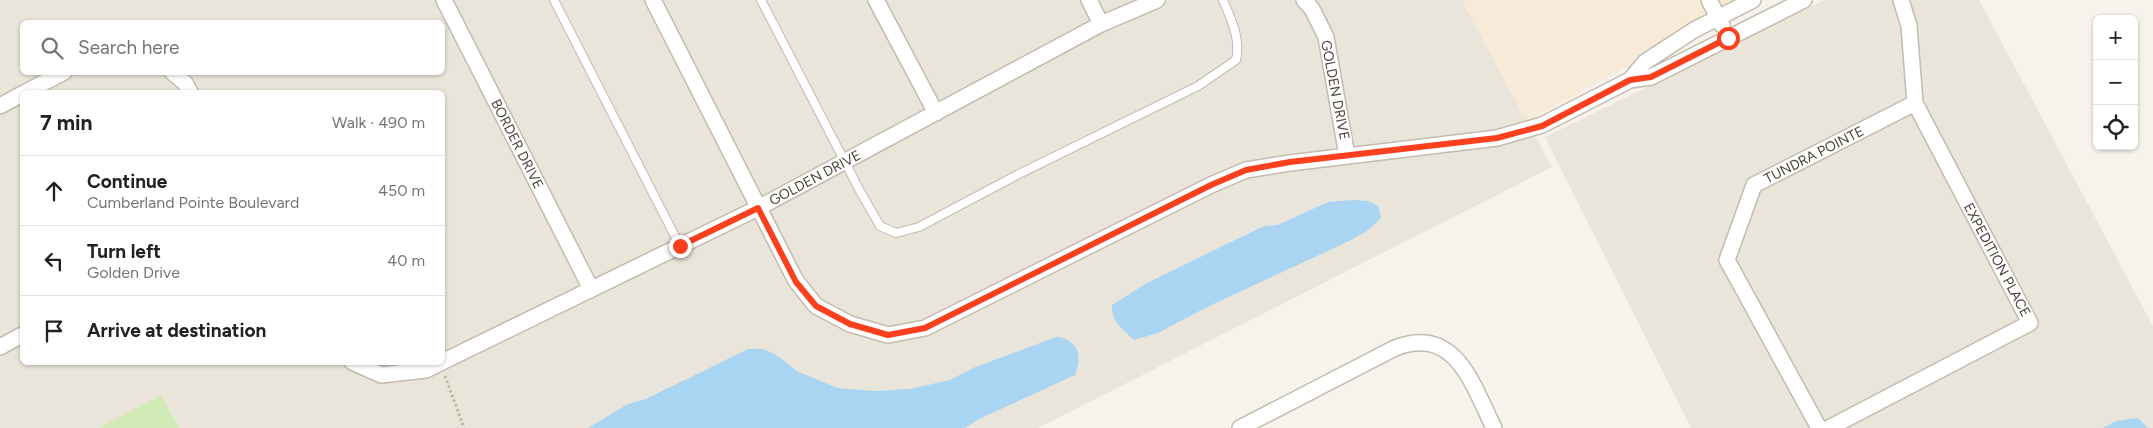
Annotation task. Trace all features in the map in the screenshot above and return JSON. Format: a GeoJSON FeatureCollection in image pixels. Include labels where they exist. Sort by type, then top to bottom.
{"type":"FeatureCollection","features":[{"type":"Feature","properties":{"kind":"street","name":"BORDER DRIVE"},"geometry":{"type":"LineString","coordinates":[[444,0],[591,288]]}},
{"type":"Feature","properties":{"kind":"street"},"geometry":{"type":"LineString","coordinates":[[653,0],[796,282],[816,306],[850,324],[888,335],[925,328],[1211,185],[1246,170],[1497,138],[1542,126],[1630,80],[1651,77],[1804,0]]}},
{"type":"Feature","properties":{"kind":"street"},"geometry":{"type":"LineString","coordinates":[[876,0],[936,113]]}},
{"type":"Feature","properties":{"kind":"street"},"geometry":{"type":"LineString","coordinates":[[1089,0],[1101,24]]}},
{"type":"Feature","properties":{"kind":"street","name":"GOLDEN DRIVE"},"geometry":{"type":"LineString","coordinates":[[445,361],[591,288],[758,208],[1101,24],[1156,0]]}},
{"type":"Feature","properties":{"kind":"street","name":"GOLDEN DRIVE"},"geometry":{"type":"LineString","coordinates":[[1304,0],[1312,9],[1326,36],[1347,156]]}},
{"type":"Feature","properties":{"kind":"street"},"geometry":{"type":"LineString","coordinates":[[1709,0],[1728,38]]}},
{"type":"Feature","properties":{"kind":"street"},"geometry":{"type":"LineString","coordinates":[[1630,80],[1645,62],[1694,30],[1753,0]]}},
{"type":"Feature","properties":{"kind":"street"},"geometry":{"type":"LineString","coordinates":[[1901,0],[1910,26],[1915,103]]}},
{"type":"Feature","properties":{"kind":"street"},"geometry":{"type":"LineString","coordinates":[[30,90],[58,75]]}},
{"type":"Feature","properties":{"kind":"street"},"geometry":{"type":"LineString","coordinates":[[176,75],[185,83],[189,90]]}},
{"type":"Feature","properties":{"kind":"street"},"geometry":{"type":"LineString","coordinates":[[0,106],[20,95]]}},
{"type":"Feature","properties":{"kind":"street","name":"TUNDRA POINTE"},"geometry":{"type":"LineString","coordinates":[[1819,428],[1727,260],[1754,185],[1915,103]]}},
{"type":"Feature","properties":{"kind":"street","name":"EXPEDITION PLACE"},"geometry":{"type":"LineString","coordinates":[[1829,428],[2030,323],[1915,103]]}},
{"type":"Feature","properties":{"kind":"street"},"geometry":{"type":"LineString","coordinates":[[0,347],[20,336]]}},
{"type":"Feature","properties":{"kind":"street"},"geometry":{"type":"LineString","coordinates":[[1240,428],[1395,348],[1408,343],[1418,342],[1432,344],[1454,356],[1463,368],[1494,428]]}},
{"type":"Feature","properties":{"kind":"street","name":"GOLDEN DRIVE"},"geometry":{"type":"LineString","coordinates":[[359,365],[381,375],[426,370],[437,365]]}},
{"type":"Feature","properties":{"kind":"lane"},"geometry":{"type":"LineString","coordinates":[[554,0],[680,246]]}},
{"type":"Feature","properties":{"kind":"lane"},"geometry":{"type":"LineString","coordinates":[[761,0],[880,226],[896,233],[919,227],[1017,175],[1198,86],[1236,60],[1238,50],[1234,24],[1223,0]]}},
{"type":"Feature","properties":{"kind":"path"},"geometry":{"type":"LineString","coordinates":[[443,365],[464,428]]}},
{"type":"Feature","properties":{"kind":"shaded area"},"geometry":{"type":"Polygon","coordinates":[[[0,0],[1462,0],[1552,167],[1038,428],[179,428],[161,396],[98,428],[0,428],[0,0]]]}},
{"type":"Feature","properties":{"kind":"shaded area"},"geometry":{"type":"Polygon","coordinates":[[[1462,0],[1754,0],[1526,121],[1462,0]]]}},
{"type":"Feature","properties":{"kind":"shaded area"},"geometry":{"type":"Polygon","coordinates":[[[1825,0],[1979,0],[2153,326],[2153,428],[1691,428],[1545,137],[1825,0]]]}},
{"type":"Feature","properties":{"kind":"green space"},"geometry":{"type":"Polygon","coordinates":[[[161,395],[179,428],[98,428],[161,395]]]}},
{"type":"Feature","properties":{"kind":"water"},"geometry":{"type":"Polygon","coordinates":[[[1368,201],[1378,206],[1381,218],[1367,231],[1349,241],[1205,308],[1158,333],[1134,340],[1122,329],[1113,316],[1112,305],[1147,283],[1264,226],[1278,225],[1328,202],[1368,201]]]}},
{"type":"Feature","properties":{"kind":"water"},"geometry":{"type":"Polygon","coordinates":[[[1056,337],[1070,341],[1077,350],[1078,361],[1075,375],[979,419],[965,428],[588,428],[628,404],[646,399],[748,349],[763,349],[775,354],[797,371],[837,388],[875,391],[910,389],[950,380],[973,368],[1056,337]]]}},
{"type":"Feature","properties":{"kind":"water"},"geometry":{"type":"Polygon","coordinates":[[[2138,418],[2148,428],[2103,428],[2116,421],[2138,418]]]}},
{"type":"Feature","properties":{"kind":"route"},"geometry":{"type":"LineString","coordinates":[[680,246],[758,208],[796,282],[816,306],[850,324],[888,335],[925,328],[1211,185],[1246,170],[1290,162],[1447,145],[1497,138],[1522,132],[1542,126],[1630,80],[1651,77],[1728,38]]}}]}
